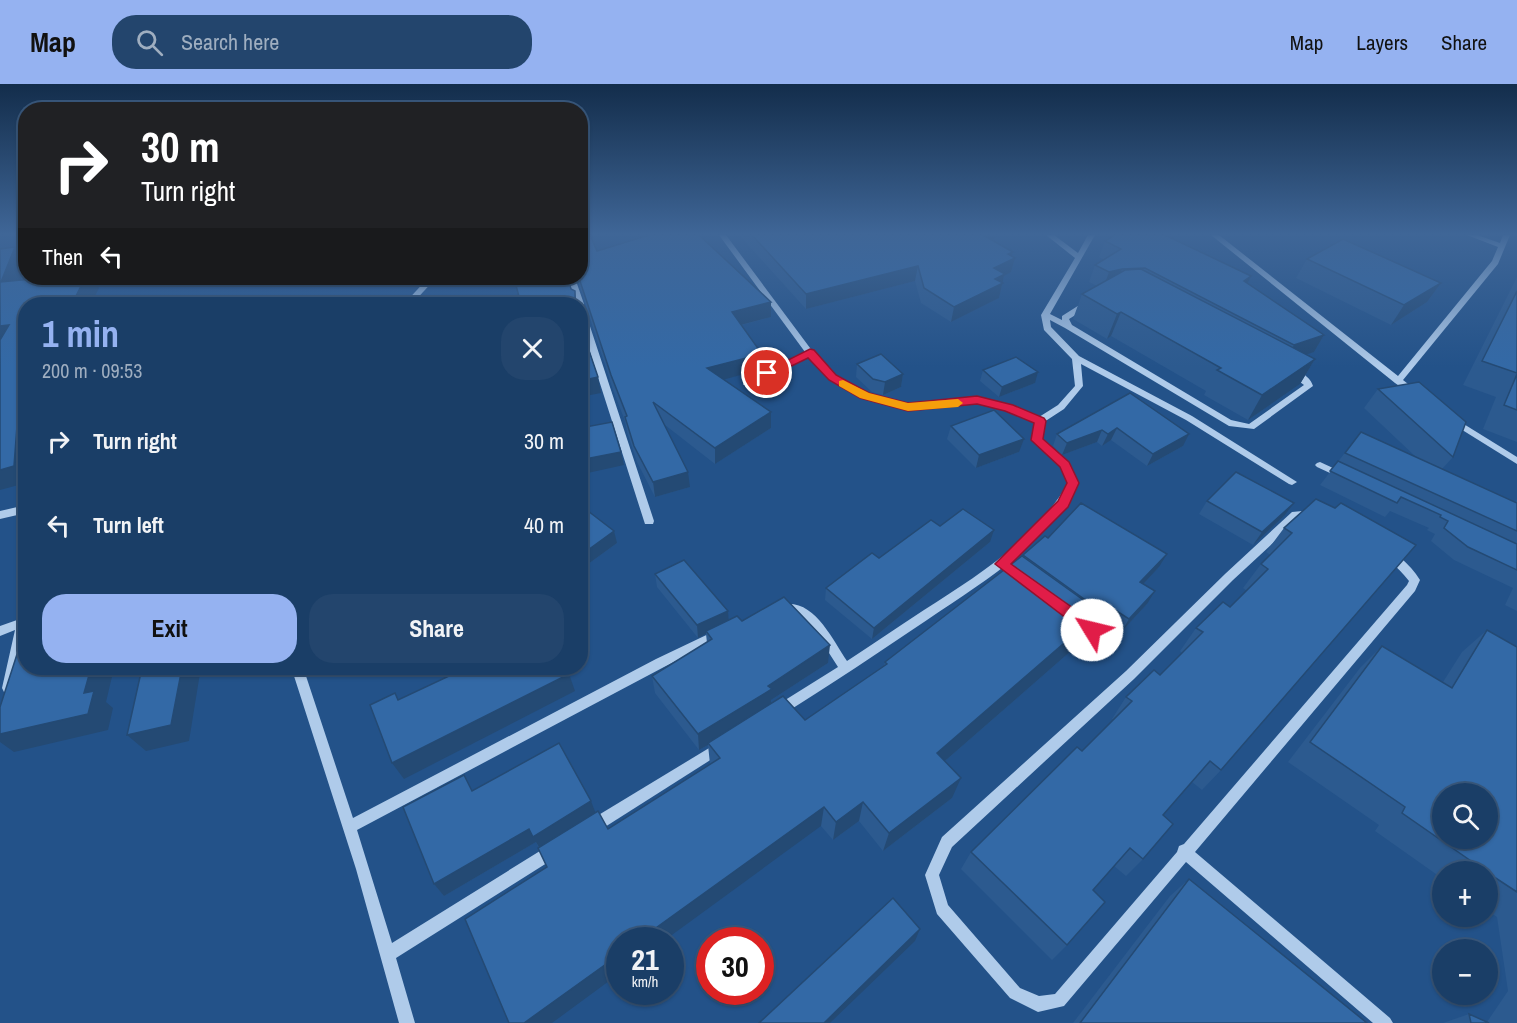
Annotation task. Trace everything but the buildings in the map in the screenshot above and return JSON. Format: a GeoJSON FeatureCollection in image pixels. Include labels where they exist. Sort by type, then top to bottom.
{"type":"FeatureCollection","features":[{"type":"Feature","properties":{"kind":"street"},"geometry":{"type":"LineString","coordinates":[[755,279],[810,353],[832,378],[864,395],[908,407],[977,400],[1008,408],[1040,421]]}},
{"type":"Feature","properties":{"kind":"street"},"geometry":{"type":"LineString","coordinates":[[1066,279],[1045,315],[1047,328],[1076,358],[1189,418],[1292,482]]}},
{"type":"Feature","properties":{"kind":"street"},"geometry":{"type":"LineString","coordinates":[[1269,279],[1427,402]]}},
{"type":"Feature","properties":{"kind":"street"},"geometry":{"type":"LineString","coordinates":[[1398,381],[1481,279]]}},
{"type":"Feature","properties":{"kind":"street"},"geometry":{"type":"LineString","coordinates":[[414,297],[426,285]]}},
{"type":"Feature","properties":{"kind":"street"},"geometry":{"type":"LineString","coordinates":[[1068,326],[1065,318],[1093,301]]}},
{"type":"Feature","properties":{"kind":"street"},"geometry":{"type":"LineString","coordinates":[[1045,315],[1068,326],[1229,423],[1242,427],[1251,428],[1310,386],[1301,377],[1280,366]]}},
{"type":"Feature","properties":{"kind":"street"},"geometry":{"type":"LineString","coordinates":[[588,331],[649,521]]}},
{"type":"Feature","properties":{"kind":"street"},"geometry":{"type":"LineString","coordinates":[[746,383],[810,353]]}},
{"type":"Feature","properties":{"kind":"street"},"geometry":{"type":"LineString","coordinates":[[764,720],[1006,568],[1064,504],[1073,483],[1065,465],[1037,440],[1040,421],[1061,407],[1079,386],[1076,358]]}},
{"type":"Feature","properties":{"kind":"street"},"geometry":{"type":"LineString","coordinates":[[1446,416],[1475,437],[1517,461]]}},
{"type":"Feature","properties":{"kind":"street"},"geometry":{"type":"LineString","coordinates":[[1320,465],[1352,479]]}},
{"type":"Feature","properties":{"kind":"street"},"geometry":{"type":"LineString","coordinates":[[0,515],[18,511]]}},
{"type":"Feature","properties":{"kind":"street"},"geometry":{"type":"LineString","coordinates":[[1313,514],[1332,521],[1408,569],[1415,580],[1411,588],[1184,851],[1059,1001],[1038,1004],[1015,993],[942,909],[932,875],[947,842],[1130,675],[1228,577],[1296,515],[1313,514]]}},
{"type":"Feature","properties":{"kind":"street"},"geometry":{"type":"LineString","coordinates":[[767,613],[777,608],[800,609],[817,625],[846,669]]}},
{"type":"Feature","properties":{"kind":"street"},"geometry":{"type":"LineString","coordinates":[[0,631],[18,624]]}},
{"type":"Feature","properties":{"kind":"street"},"geometry":{"type":"LineString","coordinates":[[350,827],[660,663],[735,627]]}},
{"type":"Feature","properties":{"kind":"street"},"geometry":{"type":"LineString","coordinates":[[5,706],[18,639]]}},
{"type":"Feature","properties":{"kind":"street"},"geometry":{"type":"LineString","coordinates":[[300,675],[350,827],[407,1023]]}},
{"type":"Feature","properties":{"kind":"street"},"geometry":{"type":"LineString","coordinates":[[581,834],[734,739]]}},
{"type":"Feature","properties":{"kind":"street"},"geometry":{"type":"LineString","coordinates":[[388,954],[561,846]]}},
{"type":"Feature","properties":{"kind":"street"},"geometry":{"type":"LineString","coordinates":[[1184,851],[1385,1023]]}},
{"type":"Feature","properties":{"kind":"slow traffic"},"geometry":{"type":"LineString","coordinates":[[843,384],[864,395],[908,407],[958,403]]}},
{"type":"Feature","properties":{"kind":"route"},"geometry":{"type":"LineString","coordinates":[[767,373],[810,353],[832,378],[864,395],[908,407],[947,405],[977,400],[1008,408],[1040,421],[1037,440],[1065,465],[1073,483],[1064,504],[1002,564],[1092,630]]}}]}
